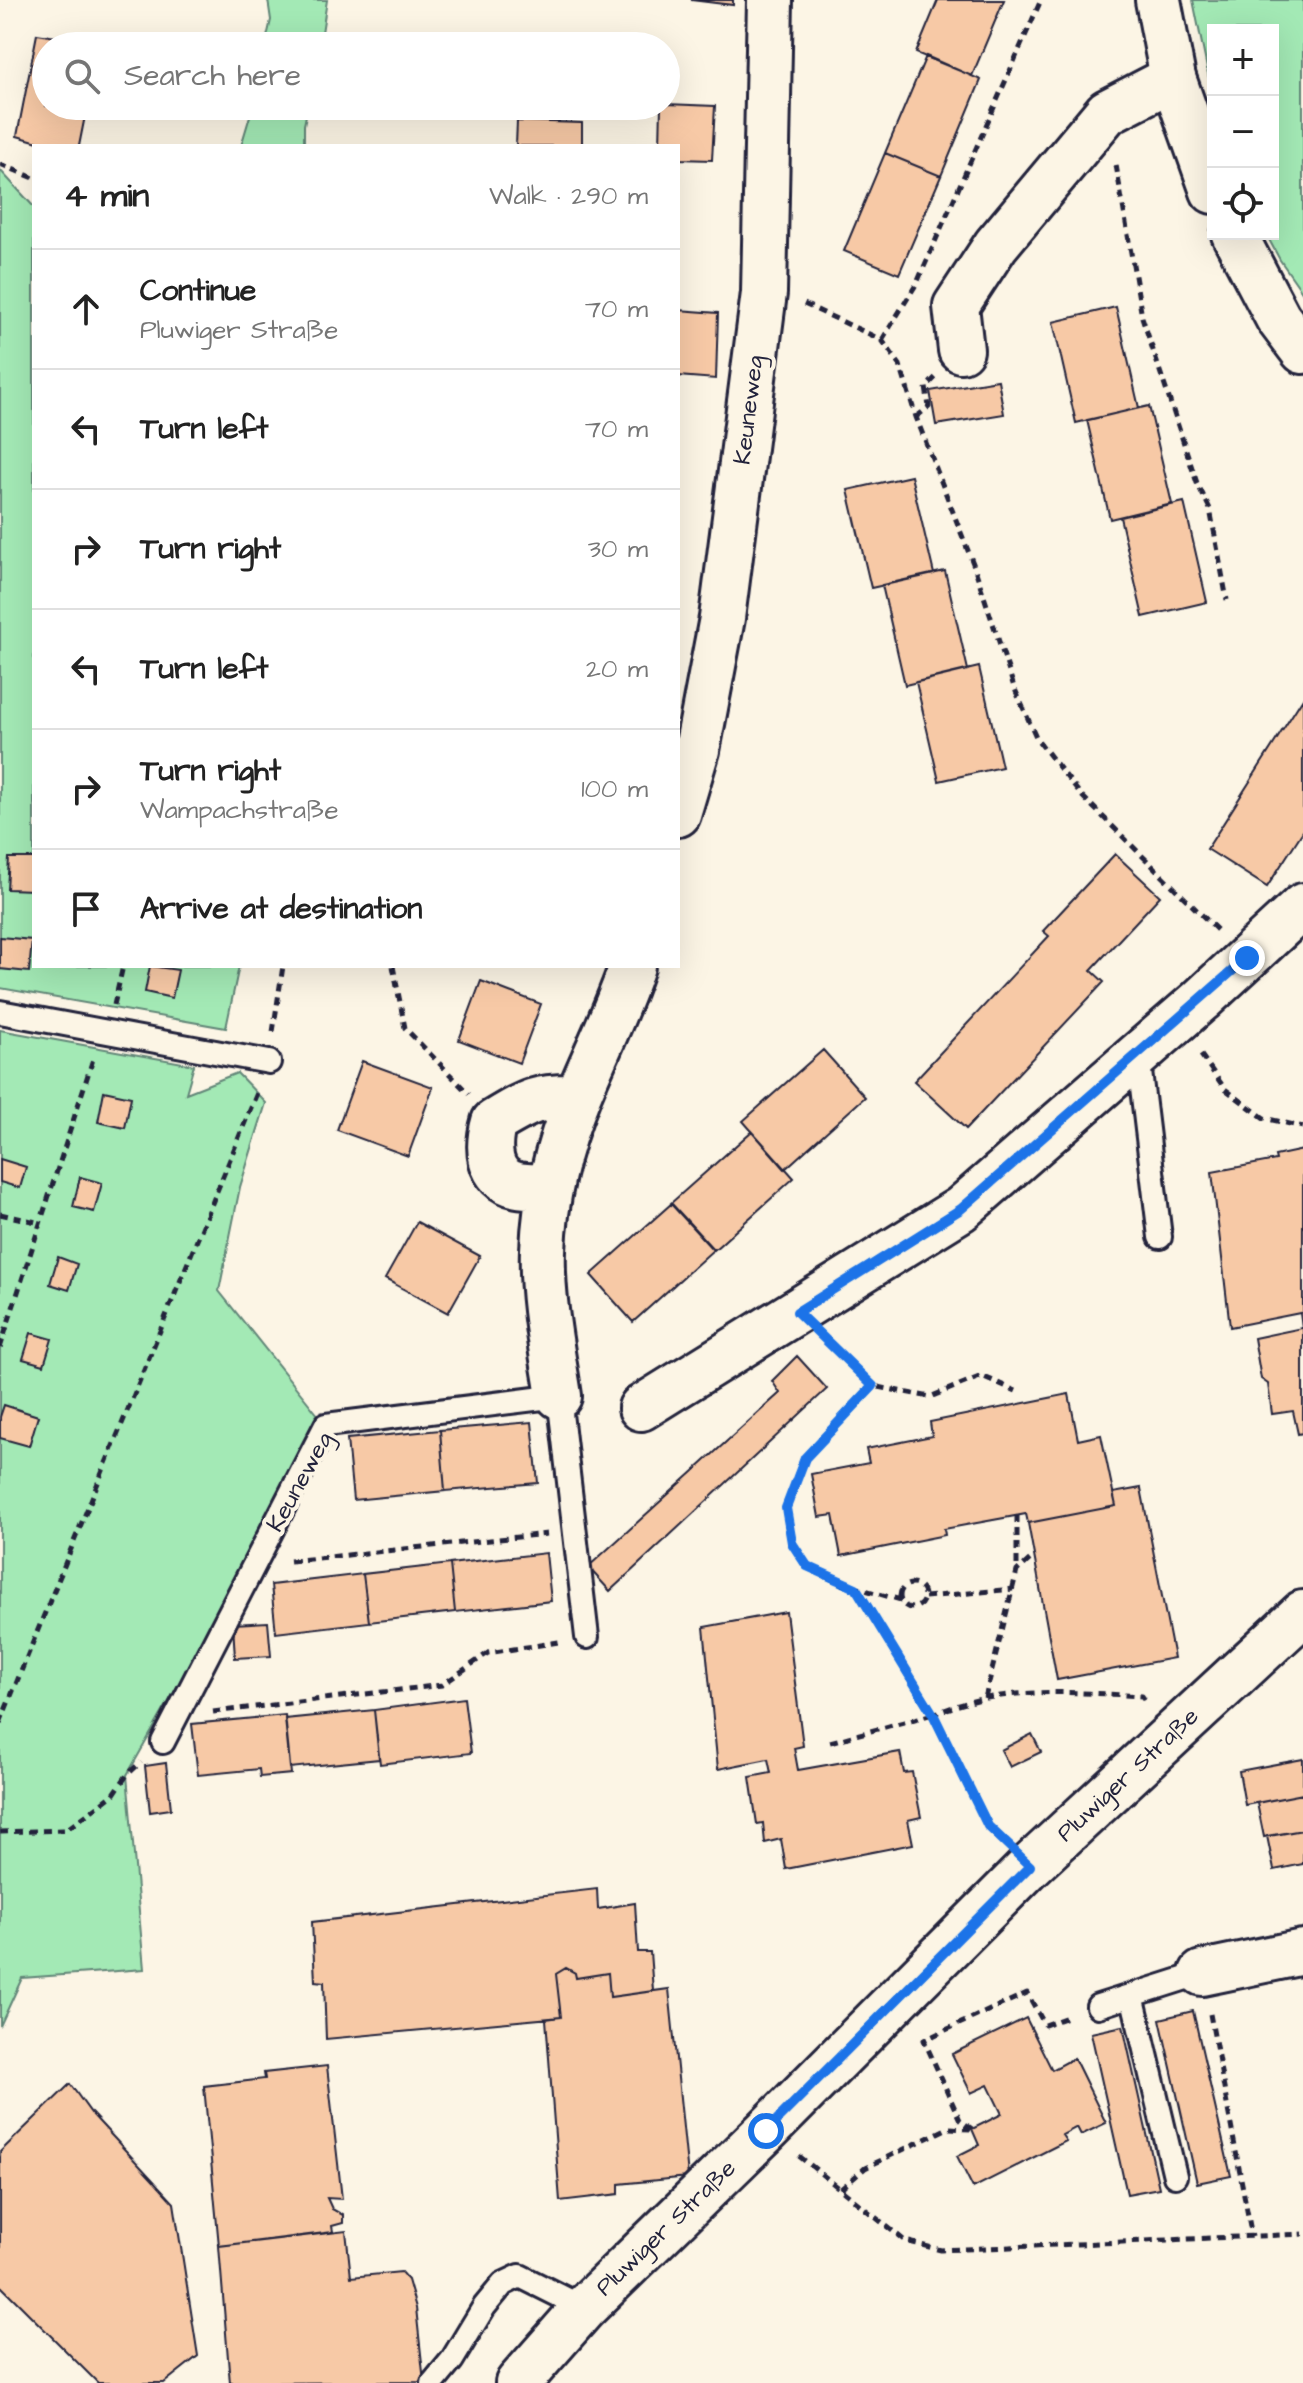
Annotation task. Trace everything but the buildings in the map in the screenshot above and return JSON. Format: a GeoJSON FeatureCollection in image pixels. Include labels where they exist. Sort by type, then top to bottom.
{"type":"FeatureCollection","features":[{"type":"Feature","properties":{"kind":"street","name":"Keuneweg"},"geometry":{"type":"LineString","coordinates":[[680,807],[697,750],[722,618],[764,293],[770,0]]}},
{"type":"Feature","properties":{"kind":"street"},"geometry":{"type":"LineString","coordinates":[[1158,0],[1173,78],[1207,174]]}},
{"type":"Feature","properties":{"kind":"street"},"geometry":{"type":"LineString","coordinates":[[961,350],[956,306],[996,245],[1107,112],[1173,78]]}},
{"type":"Feature","properties":{"kind":"street"},"geometry":{"type":"LineString","coordinates":[[1237,240],[1278,318],[1303,351]]}},
{"type":"Feature","properties":{"kind":"street"},"geometry":{"type":"LineString","coordinates":[[641,1408],[961,1209],[1303,906]]}},
{"type":"Feature","properties":{"kind":"street"},"geometry":{"type":"LineString","coordinates":[[559,1396],[550,1337],[543,1252],[550,1186],[577,1097],[622,998],[631,968]]}},
{"type":"Feature","properties":{"kind":"street"},"geometry":{"type":"LineString","coordinates":[[550,1186],[516,1185],[499,1177],[490,1159],[489,1142],[494,1122],[544,1097],[577,1097]]}},
{"type":"Feature","properties":{"kind":"street","name":"Pluwiger Straße"},"geometry":{"type":"LineString","coordinates":[[518,2383],[584,2308],[1030,1866],[1303,1613]]}},
{"type":"Feature","properties":{"kind":"street"},"geometry":{"type":"LineString","coordinates":[[1202,1973],[1303,1952]]}},
{"type":"Feature","properties":{"kind":"lane"},"geometry":{"type":"LineString","coordinates":[[0,1012],[269,1062]]}},
{"type":"Feature","properties":{"kind":"lane"},"geometry":{"type":"LineString","coordinates":[[1138,1055],[1160,1237]]}},
{"type":"Feature","properties":{"kind":"lane"},"geometry":{"type":"LineString","coordinates":[[559,1396],[587,1637]]}},
{"type":"Feature","properties":{"kind":"lane","name":"Keuneweg"},"geometry":{"type":"LineString","coordinates":[[163,1742],[326,1425],[559,1396]]}},
{"type":"Feature","properties":{"kind":"lane"},"geometry":{"type":"LineString","coordinates":[[1098,2006],[1202,1973]]}},
{"type":"Feature","properties":{"kind":"lane"},"geometry":{"type":"LineString","coordinates":[[1132,1995],[1175,2176]]}},
{"type":"Feature","properties":{"kind":"lane"},"geometry":{"type":"LineString","coordinates":[[433,2383],[503,2284],[520,2276],[584,2308]]}},
{"type":"Feature","properties":{"kind":"path"},"geometry":{"type":"LineString","coordinates":[[882,340],[917,283],[1041,0]]}},
{"type":"Feature","properties":{"kind":"path"},"geometry":{"type":"LineString","coordinates":[[1107,112],[1142,317],[1197,483],[1210,509],[1227,600]]}},
{"type":"Feature","properties":{"kind":"path"},"geometry":{"type":"LineString","coordinates":[[0,164],[32,177]]}},
{"type":"Feature","properties":{"kind":"path"},"geometry":{"type":"LineString","coordinates":[[764,293],[789,298],[882,340],[900,365],[916,417],[974,566],[1014,687],[1037,739],[1080,794],[1247,958]]}},
{"type":"Feature","properties":{"kind":"path"},"geometry":{"type":"LineString","coordinates":[[0,1348],[102,1032],[116,1001],[123,968]]}},
{"type":"Feature","properties":{"kind":"path"},"geometry":{"type":"LineString","coordinates":[[0,1723],[269,1062],[283,968]]}},
{"type":"Feature","properties":{"kind":"path"},"geometry":{"type":"LineString","coordinates":[[393,968],[405,1028],[494,1122]]}},
{"type":"Feature","properties":{"kind":"path"},"geometry":{"type":"LineString","coordinates":[[1225,1089],[1264,1118],[1303,1127]]}},
{"type":"Feature","properties":{"kind":"path"},"geometry":{"type":"LineString","coordinates":[[0,1214],[41,1223]]}},
{"type":"Feature","properties":{"kind":"path"},"geometry":{"type":"LineString","coordinates":[[797,1312],[873,1386],[930,1397],[982,1376],[1016,1391]]}},
{"type":"Feature","properties":{"kind":"path"},"geometry":{"type":"LineString","coordinates":[[873,1386],[805,1458],[786,1508],[792,1543],[807,1566],[856,1588],[901,1600],[906,1606],[914,1608],[925,1597]]}},
{"type":"Feature","properties":{"kind":"path"},"geometry":{"type":"LineString","coordinates":[[985,1698],[1017,1571],[1017,1515]]}},
{"type":"Feature","properties":{"kind":"path"},"geometry":{"type":"LineString","coordinates":[[256,1564],[576,1531]]}},
{"type":"Feature","properties":{"kind":"path"},"geometry":{"type":"LineString","coordinates":[[1017,1571],[1034,1556]]}},
{"type":"Feature","properties":{"kind":"path"},"geometry":{"type":"LineString","coordinates":[[901,1600],[902,1588],[909,1584],[920,1586],[925,1597]]}},
{"type":"Feature","properties":{"kind":"path"},"geometry":{"type":"LineString","coordinates":[[856,1588],[933,1714],[988,1826],[1030,1866]]}},
{"type":"Feature","properties":{"kind":"path"},"geometry":{"type":"LineString","coordinates":[[925,1597],[1013,1589]]}},
{"type":"Feature","properties":{"kind":"path"},"geometry":{"type":"LineString","coordinates":[[212,1712],[442,1685],[488,1653],[587,1637]]}},
{"type":"Feature","properties":{"kind":"path"},"geometry":{"type":"LineString","coordinates":[[830,1742],[985,1698],[1046,1692],[1142,1696],[1170,1736]]}},
{"type":"Feature","properties":{"kind":"path"},"geometry":{"type":"LineString","coordinates":[[0,1832],[66,1830],[114,1794],[127,1775],[163,1742]]}},
{"type":"Feature","properties":{"kind":"path"},"geometry":{"type":"LineString","coordinates":[[841,2189],[865,2168],[948,2128],[972,2129],[960,2120],[924,2040],[1027,1993],[1045,2025],[1098,2006]]}},
{"type":"Feature","properties":{"kind":"path"},"geometry":{"type":"LineString","coordinates":[[1214,2033],[1252,2237]]}},
{"type":"Feature","properties":{"kind":"path"},"geometry":{"type":"LineString","coordinates":[[766,2131],[905,2241],[941,2250],[1303,2234]]}},
{"type":"Feature","properties":{"kind":"green space"},"geometry":{"type":"Polygon","coordinates":[[[268,0],[327,0],[322,32],[268,32],[271,20],[268,0]]]}},
{"type":"Feature","properties":{"kind":"green space"},"geometry":{"type":"Polygon","coordinates":[[[1193,0],[1303,0],[1303,293],[1269,240],[1279,240],[1279,24],[1207,24],[1207,69],[1193,0]]]}},
{"type":"Feature","properties":{"kind":"green space"},"geometry":{"type":"Polygon","coordinates":[[[249,120],[305,120],[304,144],[242,144],[249,120]]]}},
{"type":"Feature","properties":{"kind":"green space"},"geometry":{"type":"Polygon","coordinates":[[[0,170],[32,205],[32,968],[239,968],[226,1028],[0,988],[0,170]]]}},
{"type":"Feature","properties":{"kind":"green space"},"geometry":{"type":"Polygon","coordinates":[[[0,1030],[194,1065],[186,1093],[237,1073],[266,1103],[240,1187],[219,1291],[326,1425],[127,1775],[144,1969],[22,1978],[0,2026],[0,1030]]]}},
{"type":"Feature","properties":{"kind":"route"},"geometry":{"type":"LineString","coordinates":[[766,2131],[1030,1866],[988,1826],[933,1714],[856,1588],[807,1566],[792,1543],[786,1508],[805,1458],[873,1386],[797,1312],[961,1209],[1247,958]]}}]}
